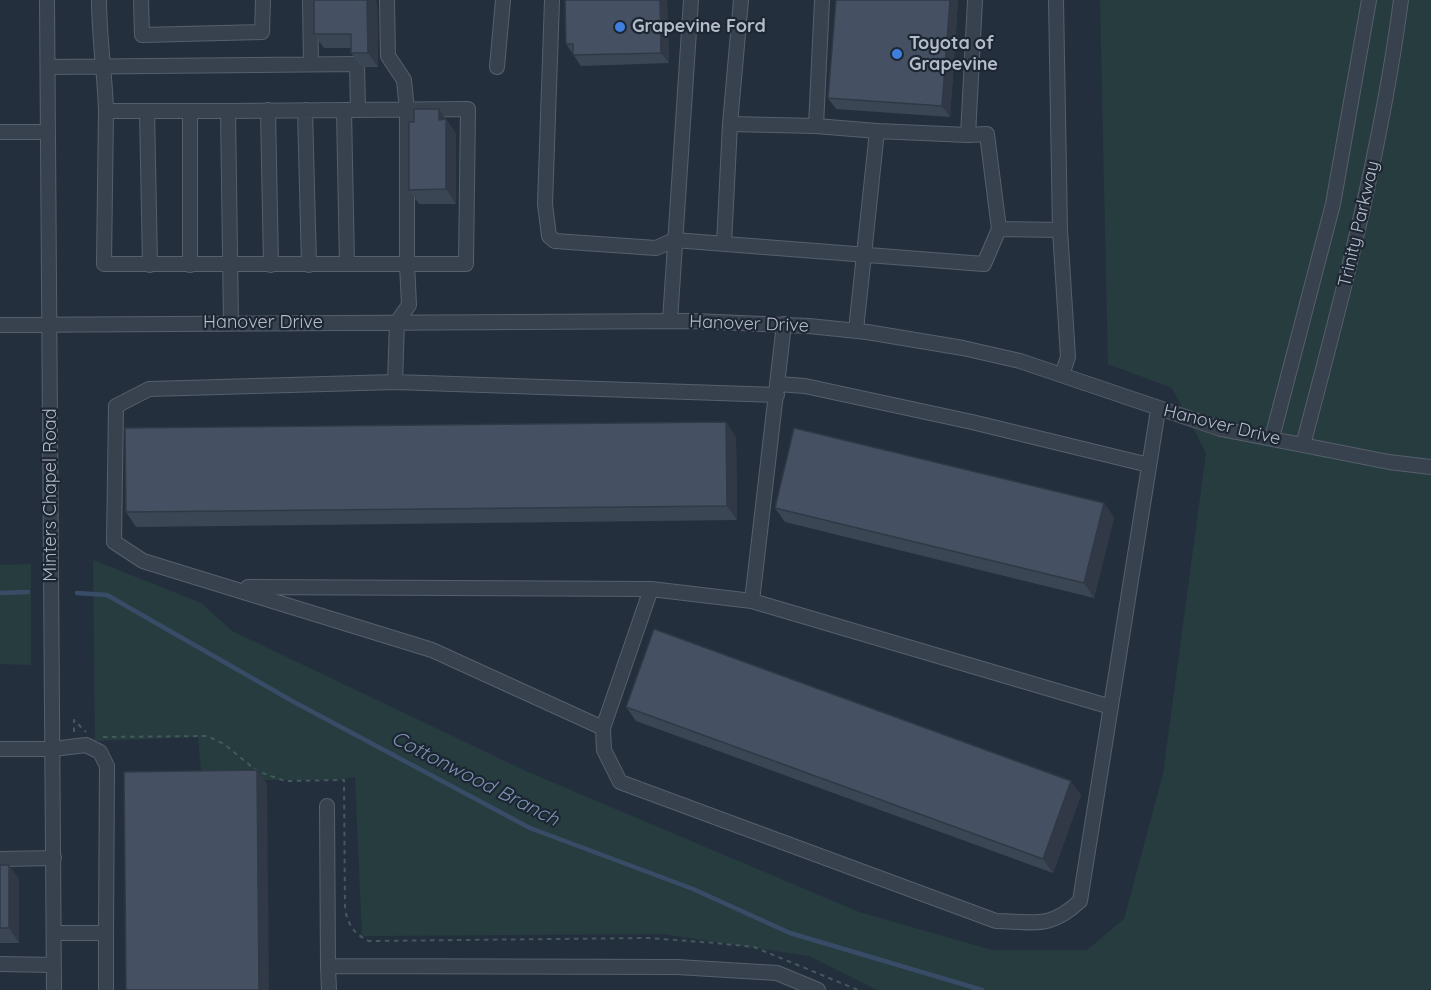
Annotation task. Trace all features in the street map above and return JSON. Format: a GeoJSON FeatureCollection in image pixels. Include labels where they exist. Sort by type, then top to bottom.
{"type":"FeatureCollection","features":[{"type":"Feature","properties":{"kind":"street","name":"Minters Chapel Road"},"geometry":{"type":"LineString","coordinates":[[47,0],[54,990]]}},
{"type":"Feature","properties":{"kind":"street"},"geometry":{"type":"LineString","coordinates":[[99,0],[99,41],[105,66],[106,111],[104,264],[230,266],[466,264],[468,109],[106,111]]}},
{"type":"Feature","properties":{"kind":"street"},"geometry":{"type":"LineString","coordinates":[[141,0],[142,35],[262,32],[263,0]]}},
{"type":"Feature","properties":{"kind":"street"},"geometry":{"type":"LineString","coordinates":[[310,0],[310,64]]}},
{"type":"Feature","properties":{"kind":"street"},"geometry":{"type":"LineString","coordinates":[[387,0],[388,56],[404,80],[407,110],[409,305],[397,322],[395,382]]}},
{"type":"Feature","properties":{"kind":"street"},"geometry":{"type":"LineString","coordinates":[[497,67],[503,0]]}},
{"type":"Feature","properties":{"kind":"street"},"geometry":{"type":"LineString","coordinates":[[552,0],[546,204],[549,236],[555,241],[656,248],[675,240],[984,264],[999,229],[987,134],[730,124]]}},
{"type":"Feature","properties":{"kind":"street"},"geometry":{"type":"LineString","coordinates":[[669,321],[691,0]]}},
{"type":"Feature","properties":{"kind":"street"},"geometry":{"type":"LineString","coordinates":[[724,244],[730,124],[741,0]]}},
{"type":"Feature","properties":{"kind":"street"},"geometry":{"type":"LineString","coordinates":[[816,126],[822,0]]}},
{"type":"Feature","properties":{"kind":"street"},"geometry":{"type":"LineString","coordinates":[[968,135],[975,0]]}},
{"type":"Feature","properties":{"kind":"street"},"geometry":{"type":"LineString","coordinates":[[1056,0],[1060,230],[1068,357],[1062,375]]}},
{"type":"Feature","properties":{"kind":"street","name":"Trinity Parkway"},"geometry":{"type":"LineString","coordinates":[[1272,438],[1333,204],[1369,0]]}},
{"type":"Feature","properties":{"kind":"street","name":"Trinity Parkway"},"geometry":{"type":"LineString","coordinates":[[1303,445],[1355,251],[1385,108],[1401,0]]}},
{"type":"Feature","properties":{"kind":"street"},"geometry":{"type":"LineString","coordinates":[[48,67],[357,64],[351,110],[347,264]]}},
{"type":"Feature","properties":{"kind":"street"},"geometry":{"type":"LineString","coordinates":[[268,110],[271,265]]}},
{"type":"Feature","properties":{"kind":"street"},"geometry":{"type":"LineString","coordinates":[[305,110],[309,265]]}},
{"type":"Feature","properties":{"kind":"street"},"geometry":{"type":"LineString","coordinates":[[147,111],[150,265]]}},
{"type":"Feature","properties":{"kind":"street"},"geometry":{"type":"LineString","coordinates":[[190,111],[190,265]]}},
{"type":"Feature","properties":{"kind":"street"},"geometry":{"type":"LineString","coordinates":[[228,111],[231,323]]}},
{"type":"Feature","properties":{"kind":"street"},"geometry":{"type":"LineString","coordinates":[[856,330],[877,131]]}},
{"type":"Feature","properties":{"kind":"street"},"geometry":{"type":"LineString","coordinates":[[0,132],[48,132]]}},
{"type":"Feature","properties":{"kind":"street"},"geometry":{"type":"LineString","coordinates":[[999,229],[1060,230]]}},
{"type":"Feature","properties":{"kind":"street","name":"Hanover Drive"},"geometry":{"type":"LineString","coordinates":[[0,325],[669,321],[784,324],[856,330],[963,348],[1020,361],[1158,410],[1221,429],[1389,462],[1431,467]]}},
{"type":"Feature","properties":{"kind":"street"},"geometry":{"type":"LineString","coordinates":[[752,601],[784,324]]}},
{"type":"Feature","properties":{"kind":"street"},"geometry":{"type":"LineString","coordinates":[[603,728],[432,650],[143,561],[114,542],[116,406],[149,389],[395,382],[777,390],[805,386],[972,422],[1149,465]]}},
{"type":"Feature","properties":{"kind":"street"},"geometry":{"type":"LineString","coordinates":[[651,588],[603,728],[604,750],[620,782],[996,921],[1044,923],[1064,916],[1080,901],[1158,410]]}},
{"type":"Feature","properties":{"kind":"street"},"geometry":{"type":"LineString","coordinates":[[233,587],[651,588],[752,601],[1111,706]]}},
{"type":"Feature","properties":{"kind":"street"},"geometry":{"type":"LineString","coordinates":[[0,749],[53,749],[86,745],[100,752],[107,766],[106,990]]}},
{"type":"Feature","properties":{"kind":"street"},"geometry":{"type":"LineString","coordinates":[[327,806],[329,990]]}},
{"type":"Feature","properties":{"kind":"street"},"geometry":{"type":"LineString","coordinates":[[0,859],[54,858]]}},
{"type":"Feature","properties":{"kind":"street"},"geometry":{"type":"LineString","coordinates":[[54,933],[106,933]]}},
{"type":"Feature","properties":{"kind":"street"},"geometry":{"type":"LineString","coordinates":[[0,964],[54,965]]}},
{"type":"Feature","properties":{"kind":"street"},"geometry":{"type":"LineString","coordinates":[[328,966],[676,967],[777,973],[818,990]]}},
{"type":"Feature","properties":{"kind":"path"},"geometry":{"type":"LineString","coordinates":[[74,746],[74,720],[87,733]]}},
{"type":"Feature","properties":{"kind":"path"},"geometry":{"type":"LineString","coordinates":[[98,737],[207,736],[224,744],[257,771],[285,781],[344,780],[345,910],[349,926],[358,936],[369,941],[648,938],[715,943],[754,947],[858,990]]}},
{"type":"Feature","properties":{"kind":"green space"},"geometry":{"type":"Polygon","coordinates":[[[1100,0],[1431,0],[1431,990],[877,990],[809,956],[663,934],[362,936],[355,777],[335,780],[202,780],[198,737],[95,741],[93,560],[201,603],[232,631],[528,772],[859,912],[992,950],[1087,950],[1124,919],[1163,774],[1206,453],[1172,388],[1108,364],[1100,0]]]}},
{"type":"Feature","properties":{"kind":"green space"},"geometry":{"type":"Polygon","coordinates":[[[31,564],[31,665],[0,664],[0,565],[31,564]]]}},
{"type":"Feature","properties":{"kind":"building"},"geometry":{"type":"Polygon","coordinates":[[[314,0],[367,0],[368,53],[351,53],[351,34],[314,34],[314,0]]]}},
{"type":"Feature","properties":{"kind":"building","name":"Grapevine Ford"},"geometry":{"type":"Polygon","coordinates":[[[565,0],[660,0],[661,53],[573,55],[573,44],[566,44],[565,0]]]}},
{"type":"Feature","properties":{"kind":"building","name":"Toyota of Grapevine"},"geometry":{"type":"Polygon","coordinates":[[[836,0],[950,0],[942,106],[828,98],[836,0]]]}},
{"type":"Feature","properties":{"kind":"building"},"geometry":{"type":"Polygon","coordinates":[[[414,109],[439,109],[439,120],[446,119],[446,189],[409,190],[409,122],[414,122],[414,109]]]}},
{"type":"Feature","properties":{"kind":"building"},"geometry":{"type":"Polygon","coordinates":[[[726,422],[727,506],[126,512],[125,428],[726,422]]]}},
{"type":"Feature","properties":{"kind":"building"},"geometry":{"type":"Polygon","coordinates":[[[794,428],[1104,503],[1084,583],[775,508],[794,428]]]}},
{"type":"Feature","properties":{"kind":"building"},"geometry":{"type":"Polygon","coordinates":[[[654,629],[1071,781],[1043,859],[626,707],[654,629]]]}},
{"type":"Feature","properties":{"kind":"building"},"geometry":{"type":"Polygon","coordinates":[[[257,770],[259,990],[126,990],[124,772],[257,770]]]}},
{"type":"Feature","properties":{"kind":"building"},"geometry":{"type":"Polygon","coordinates":[[[0,865],[9,865],[9,928],[0,928],[0,865]]]}},
{"type":"Feature","properties":{"kind":"waterway","name":"Cottonwood Branch"},"geometry":{"type":"LineString","coordinates":[[0,593],[28,592]]}},
{"type":"Feature","properties":{"kind":"waterway","name":"Cottonwood Branch"},"geometry":{"type":"LineString","coordinates":[[77,593],[107,595],[294,702],[530,828],[693,889],[790,933],[982,990]]}},
{"type":"Feature","properties":{"kind":"place","name":"Grapevine Ford"},"geometry":{"type":"Point","coordinates":[620,27]}},
{"type":"Feature","properties":{"kind":"place","name":"Toyota of Grapevine"},"geometry":{"type":"Point","coordinates":[897,54]}}]}
